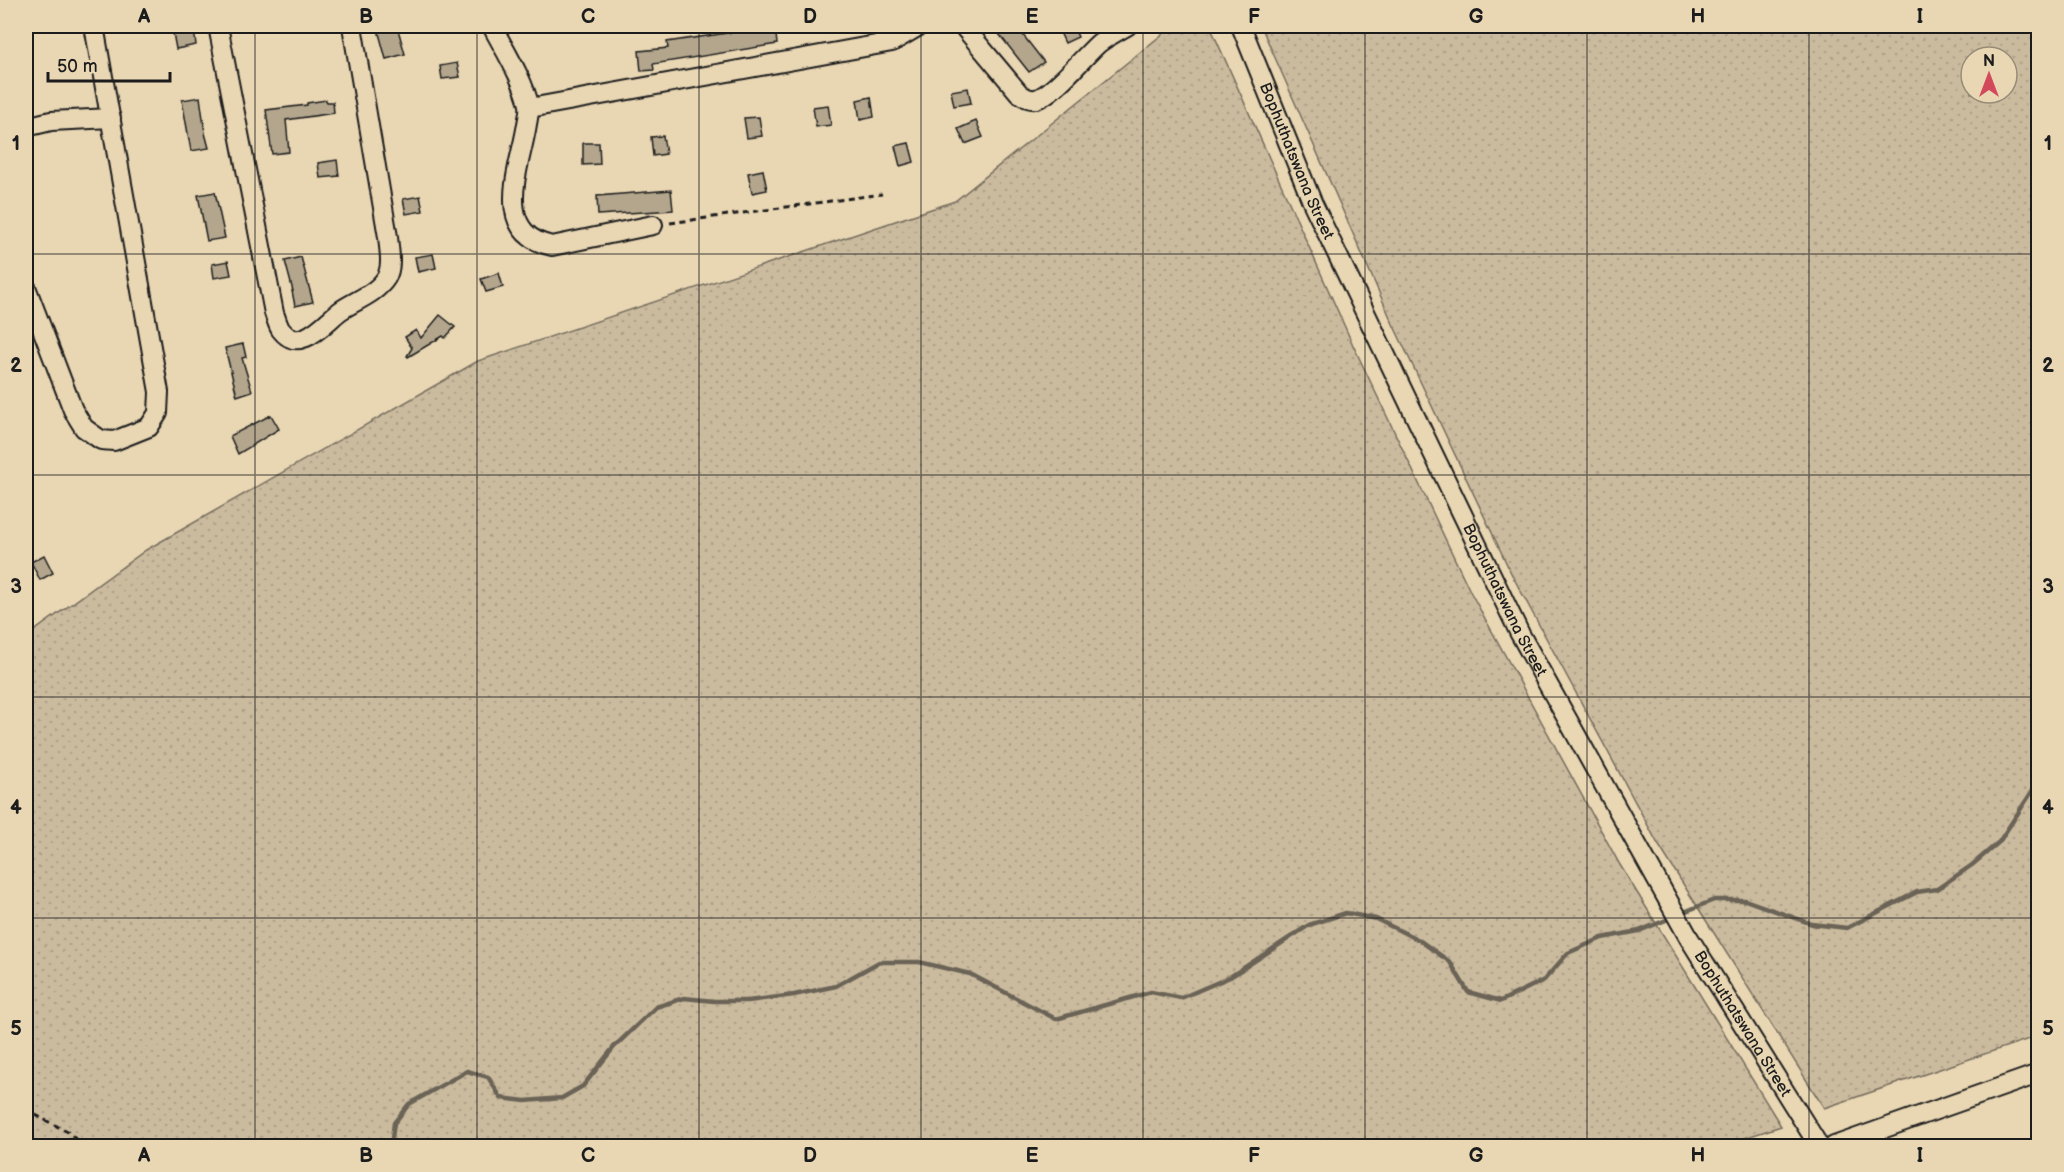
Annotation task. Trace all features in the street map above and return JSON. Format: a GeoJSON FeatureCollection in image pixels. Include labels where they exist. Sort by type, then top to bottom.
{"type":"FeatureCollection","features":[{"type":"Feature","properties":{"kind":"street"},"geometry":{"type":"LineString","coordinates":[[26,287],[73,410],[84,428],[101,440],[114,441],[149,427],[158,413],[159,392],[94,26]]}},
{"type":"Feature","properties":{"kind":"street"},"geometry":{"type":"LineString","coordinates":[[218,26],[274,313],[281,330],[291,338],[299,339],[311,336],[340,312],[371,293],[386,279],[390,264],[388,237],[352,26]]}},
{"type":"Feature","properties":{"kind":"street"},"geometry":{"type":"LineString","coordinates":[[492,26],[524,89],[530,108],[514,196],[516,220],[520,227],[537,243],[552,246],[653,225]]}},
{"type":"Feature","properties":{"kind":"street"},"geometry":{"type":"LineString","coordinates":[[530,108],[892,42],[919,26]]}},
{"type":"Feature","properties":{"kind":"street"},"geometry":{"type":"LineString","coordinates":[[963,26],[1019,93],[1031,99],[1038,99],[1066,77],[1100,43],[1127,26]]}},
{"type":"Feature","properties":{"kind":"street","name":"Bophuthatswana Street"},"geometry":{"type":"LineString","coordinates":[[1241,26],[1313,204],[1520,634],[1689,938],[1819,1146]]}},
{"type":"Feature","properties":{"kind":"street"},"geometry":{"type":"LineString","coordinates":[[26,127],[51,121],[111,118]]}},
{"type":"Feature","properties":{"kind":"street"},"geometry":{"type":"LineString","coordinates":[[1834,1146],[2038,1074]]}},
{"type":"Feature","properties":{"kind":"path"},"geometry":{"type":"LineString","coordinates":[[653,225],[882,194]]}},
{"type":"Feature","properties":{"kind":"path"},"geometry":{"type":"LineString","coordinates":[[26,1110],[68,1132],[83,1146]]}},
{"type":"Feature","properties":{"kind":"shaded area"},"geometry":{"type":"Polygon","coordinates":[[[1182,26],[1210,26],[1353,345],[1471,593],[1620,865],[1781,1126],[1720,1146],[26,1146],[26,637],[146,550],[478,361],[955,201],[1169,29],[1182,26]]]}},
{"type":"Feature","properties":{"kind":"shaded area"},"geometry":{"type":"Polygon","coordinates":[[[1261,26],[2038,26],[2038,1036],[1824,1108],[1658,844],[1512,575],[1393,324],[1261,26]]]}},
{"type":"Feature","properties":{"kind":"building"},"geometry":{"type":"Polygon","coordinates":[[[377,26],[397,26],[405,54],[386,59],[377,26]]]}},
{"type":"Feature","properties":{"kind":"building"},"geometry":{"type":"Polygon","coordinates":[[[775,26],[777,44],[653,64],[654,70],[641,71],[639,51],[668,48],[667,42],[775,26]]]}},
{"type":"Feature","properties":{"kind":"building"},"geometry":{"type":"Polygon","coordinates":[[[1016,26],[1044,62],[1029,72],[999,34],[1016,26]]]}},
{"type":"Feature","properties":{"kind":"building"},"geometry":{"type":"Polygon","coordinates":[[[1057,26],[1073,26],[1078,37],[1065,43],[1057,26]]]}},
{"type":"Feature","properties":{"kind":"building"},"geometry":{"type":"Polygon","coordinates":[[[194,30],[196,45],[176,49],[173,33],[194,30]]]}},
{"type":"Feature","properties":{"kind":"building"},"geometry":{"type":"Polygon","coordinates":[[[457,63],[460,77],[442,79],[440,66],[457,63]]]}},
{"type":"Feature","properties":{"kind":"building"},"geometry":{"type":"Polygon","coordinates":[[[968,88],[971,103],[954,106],[951,91],[968,88]]]}},
{"type":"Feature","properties":{"kind":"building"},"geometry":{"type":"Polygon","coordinates":[[[200,97],[209,148],[191,151],[182,100],[200,97]]]}},
{"type":"Feature","properties":{"kind":"building"},"geometry":{"type":"Polygon","coordinates":[[[871,97],[874,117],[860,120],[857,100],[871,97]]]}},
{"type":"Feature","properties":{"kind":"building"},"geometry":{"type":"Polygon","coordinates":[[[326,100],[333,102],[334,113],[286,120],[289,152],[272,154],[266,110],[307,105],[307,103],[326,100]]]}},
{"type":"Feature","properties":{"kind":"building"},"geometry":{"type":"Polygon","coordinates":[[[828,105],[831,125],[816,127],[813,107],[828,105]]]}},
{"type":"Feature","properties":{"kind":"building"},"geometry":{"type":"Polygon","coordinates":[[[759,117],[762,136],[747,138],[744,118],[759,117]]]}},
{"type":"Feature","properties":{"kind":"building"},"geometry":{"type":"Polygon","coordinates":[[[976,121],[983,137],[965,144],[958,129],[976,121]]]}},
{"type":"Feature","properties":{"kind":"building"},"geometry":{"type":"Polygon","coordinates":[[[663,136],[666,154],[653,156],[651,137],[663,136]]]}},
{"type":"Feature","properties":{"kind":"building"},"geometry":{"type":"Polygon","coordinates":[[[583,143],[599,143],[600,164],[583,165],[583,143]]]}},
{"type":"Feature","properties":{"kind":"building"},"geometry":{"type":"Polygon","coordinates":[[[909,143],[914,162],[900,166],[895,146],[909,143]]]}},
{"type":"Feature","properties":{"kind":"building"},"geometry":{"type":"Polygon","coordinates":[[[337,160],[339,176],[320,178],[318,163],[337,160]]]}},
{"type":"Feature","properties":{"kind":"building"},"geometry":{"type":"Polygon","coordinates":[[[763,170],[767,190],[752,193],[748,173],[763,170]]]}},
{"type":"Feature","properties":{"kind":"building"},"geometry":{"type":"Polygon","coordinates":[[[671,190],[673,210],[598,215],[597,196],[671,190]]]}},
{"type":"Feature","properties":{"kind":"building"},"geometry":{"type":"Polygon","coordinates":[[[215,192],[225,238],[207,241],[198,195],[215,192]]]}},
{"type":"Feature","properties":{"kind":"building"},"geometry":{"type":"Polygon","coordinates":[[[420,196],[423,211],[406,214],[403,199],[420,196]]]}},
{"type":"Feature","properties":{"kind":"building"},"geometry":{"type":"Polygon","coordinates":[[[433,254],[436,268],[418,272],[415,257],[433,254]]]}},
{"type":"Feature","properties":{"kind":"building"},"geometry":{"type":"Polygon","coordinates":[[[301,257],[313,302],[295,306],[285,261],[301,257]]]}},
{"type":"Feature","properties":{"kind":"building"},"geometry":{"type":"Polygon","coordinates":[[[228,261],[231,275],[214,278],[212,264],[228,261]]]}},
{"type":"Feature","properties":{"kind":"building"},"geometry":{"type":"Polygon","coordinates":[[[499,273],[503,287],[486,292],[481,279],[499,273]]]}},
{"type":"Feature","properties":{"kind":"building"},"geometry":{"type":"Polygon","coordinates":[[[440,315],[455,327],[445,338],[443,336],[408,357],[412,348],[405,337],[416,330],[421,338],[440,315]]]}},
{"type":"Feature","properties":{"kind":"building"},"geometry":{"type":"Polygon","coordinates":[[[243,344],[246,357],[242,358],[252,391],[237,396],[225,348],[243,344]]]}},
{"type":"Feature","properties":{"kind":"building"},"geometry":{"type":"Polygon","coordinates":[[[271,415],[279,429],[238,454],[230,436],[271,415]]]}},
{"type":"Feature","properties":{"kind":"building"},"geometry":{"type":"Polygon","coordinates":[[[44,555],[53,573],[40,580],[31,562],[44,555]]]}},
{"type":"Feature","properties":{"kind":"waterway"},"geometry":{"type":"LineString","coordinates":[[1679,914],[1714,900],[1745,900],[1812,924],[1847,928],[1917,892],[1937,889],[1972,865],[1999,842],[2038,785]]}},
{"type":"Feature","properties":{"kind":"waterway"},"geometry":{"type":"LineString","coordinates":[[391,1146],[394,1123],[409,1104],[467,1071],[488,1077],[501,1098],[525,1101],[562,1098],[583,1086],[614,1047],[656,1007],[684,998],[748,1001],[794,995],[836,986],[879,962],[919,962],[970,974],[1056,1019],[1151,992],[1181,998],[1230,977],[1309,925],[1346,913],[1376,919],[1419,940],[1450,962],[1468,992],[1501,1001],[1544,980],[1568,953],[1602,938],[1639,931],[1671,918]]}}]}
